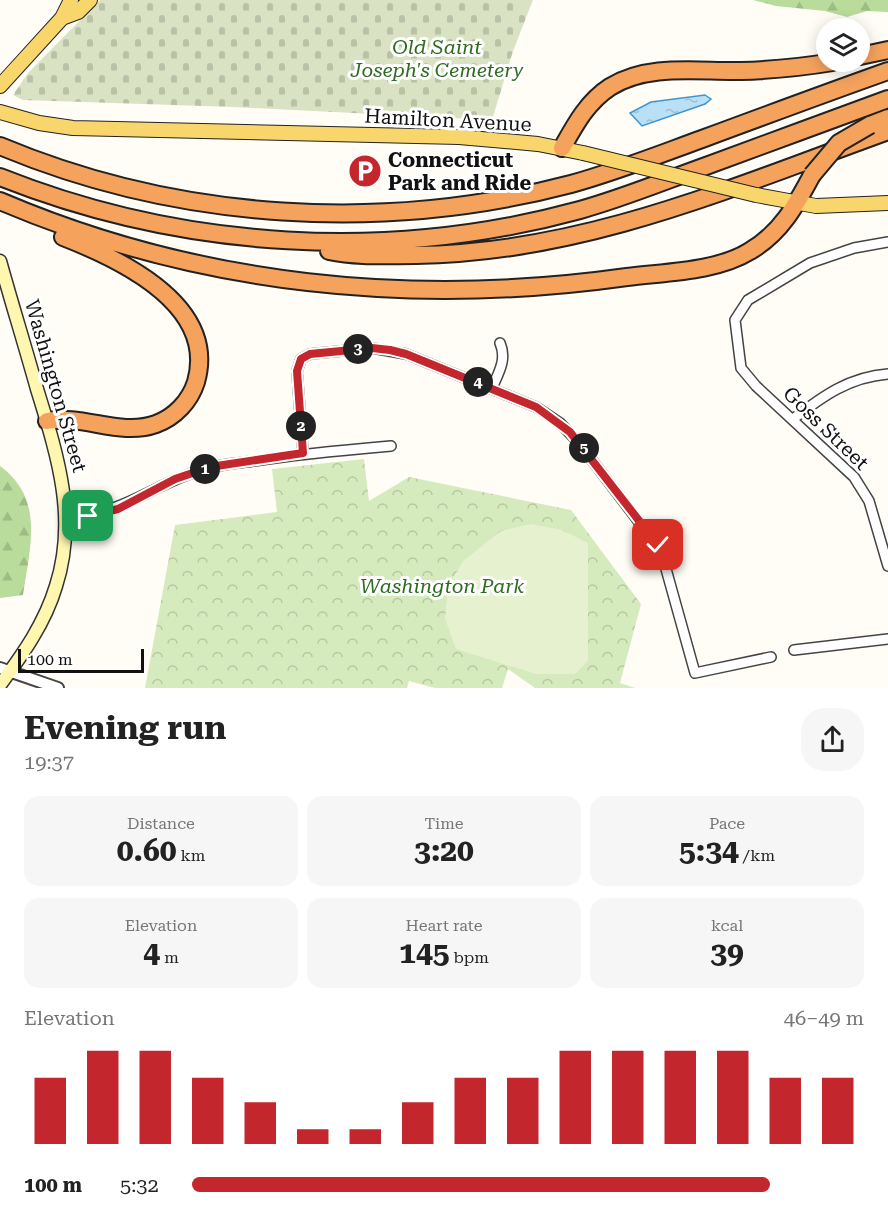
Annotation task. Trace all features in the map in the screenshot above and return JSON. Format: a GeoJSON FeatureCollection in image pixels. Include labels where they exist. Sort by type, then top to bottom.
{"type":"FeatureCollection","features":[{"type":"Feature","properties":{"kind":"highway"},"geometry":{"type":"LineString","coordinates":[[870,54],[888,50]]}},
{"type":"Feature","properties":{"kind":"highway"},"geometry":{"type":"LineString","coordinates":[[562,148],[592,102],[610,87],[633,77],[656,72],[771,69],[816,64]]}},
{"type":"Feature","properties":{"kind":"highway"},"geometry":{"type":"LineString","coordinates":[[4,148],[104,180],[213,203],[330,214],[418,211],[488,202],[592,178],[888,71]]}},
{"type":"Feature","properties":{"kind":"highway"},"geometry":{"type":"LineString","coordinates":[[5,179],[93,207],[163,224],[230,235],[303,241],[420,239],[543,219],[618,198],[888,99]]}},
{"type":"Feature","properties":{"kind":"highway"},"geometry":{"type":"LineString","coordinates":[[14,207],[134,249],[240,274],[328,286],[446,291],[586,283],[724,262],[747,253],[767,240],[797,203],[812,175],[838,143],[888,118]]}},
{"type":"Feature","properties":{"kind":"highway"},"geometry":{"type":"LineString","coordinates":[[303,241],[338,253],[439,255],[496,250],[576,236],[680,208],[888,131]]}},
{"type":"Feature","properties":{"kind":"highway"},"geometry":{"type":"LineString","coordinates":[[14,207],[46,229],[118,261],[162,291],[187,322],[198,358],[198,375],[189,397],[172,415],[155,424],[132,428],[63,419],[47,421]]}},
{"type":"Feature","properties":{"kind":"main road"},"geometry":{"type":"LineString","coordinates":[[0,86],[62,18],[71,0]]}},
{"type":"Feature","properties":{"kind":"main road"},"geometry":{"type":"LineString","coordinates":[[62,18],[78,12],[90,0]]}},
{"type":"Feature","properties":{"kind":"main road"},"geometry":{"type":"LineString","coordinates":[[0,75],[15,70]]}},
{"type":"Feature","properties":{"kind":"main road","name":"Hamilton Avenue"},"geometry":{"type":"LineString","coordinates":[[0,112],[39,123],[73,128],[449,137],[562,148],[797,203],[841,206],[888,203]]}},
{"type":"Feature","properties":{"kind":"main road","name":"Washington Street"},"geometry":{"type":"LineString","coordinates":[[0,261],[63,482],[66,517],[64,555],[54,594],[36,632],[5,669],[0,685]]}},
{"type":"Feature","properties":{"kind":"street","name":"Goss Street"},"geometry":{"type":"LineString","coordinates":[[888,242],[854,248],[810,263],[748,300],[735,320],[741,368],[756,386],[854,477],[869,501],[888,566]]}},
{"type":"Feature","properties":{"kind":"street"},"geometry":{"type":"LineString","coordinates":[[492,388],[503,362],[504,352],[500,343]]}},
{"type":"Feature","properties":{"kind":"street"},"geometry":{"type":"LineString","coordinates":[[303,453],[297,371],[301,359],[310,354],[372,348],[390,350],[536,407],[566,428],[649,532],[666,562],[695,673],[771,657]]}},
{"type":"Feature","properties":{"kind":"street"},"geometry":{"type":"LineString","coordinates":[[793,419],[843,384],[872,375],[888,374]]}},
{"type":"Feature","properties":{"kind":"street"},"geometry":{"type":"LineString","coordinates":[[66,517],[88,516],[118,509],[175,479],[210,467],[303,453],[391,446]]}},
{"type":"Feature","properties":{"kind":"street"},"geometry":{"type":"LineString","coordinates":[[794,650],[888,639]]}},
{"type":"Feature","properties":{"kind":"street"},"geometry":{"type":"LineString","coordinates":[[5,669],[58,688]]}},
{"type":"Feature","properties":{"kind":"green space","name":"Old Saint Joseph's Cemetery"},"geometry":{"type":"Polygon","coordinates":[[[100,0],[533,0],[513,51],[492,120],[233,107],[23,100],[13,95],[28,73],[100,0]]]}},
{"type":"Feature","properties":{"kind":"green space"},"geometry":{"type":"Polygon","coordinates":[[[753,0],[888,0],[888,12],[867,11],[847,17],[825,11],[776,6],[753,0]]]}},
{"type":"Feature","properties":{"kind":"green space","name":"Washington Park"},"geometry":{"type":"Polygon","coordinates":[[[364,459],[369,501],[409,477],[571,510],[641,604],[620,683],[635,688],[535,688],[508,669],[502,688],[435,688],[409,681],[407,688],[145,688],[175,525],[277,512],[272,469],[364,459]]]}},
{"type":"Feature","properties":{"kind":"green space"},"geometry":{"type":"Polygon","coordinates":[[[0,466],[14,479],[24,493],[29,509],[31,542],[23,595],[0,598],[0,466]]]}},
{"type":"Feature","properties":{"kind":"green space"},"geometry":{"type":"Polygon","coordinates":[[[531,524],[562,530],[588,543],[588,661],[575,674],[536,674],[456,649],[445,619],[448,587],[463,561],[501,531],[531,524]]]}},
{"type":"Feature","properties":{"kind":"water"},"geometry":{"type":"Polygon","coordinates":[[[705,95],[711,99],[705,104],[642,126],[630,113],[651,102],[705,95]]]}},
{"type":"Feature","properties":{"kind":"place","name":"Connecticut Park and Ride"},"geometry":{"type":"Point","coordinates":[365,171]}},
{"type":"Feature","properties":{"kind":"route"},"geometry":{"type":"LineString","coordinates":[[88,516],[118,509],[175,479],[210,467],[303,453],[297,371],[301,359],[310,354],[372,348],[406,354],[492,388],[549,414],[579,442],[658,545]]}}]}
